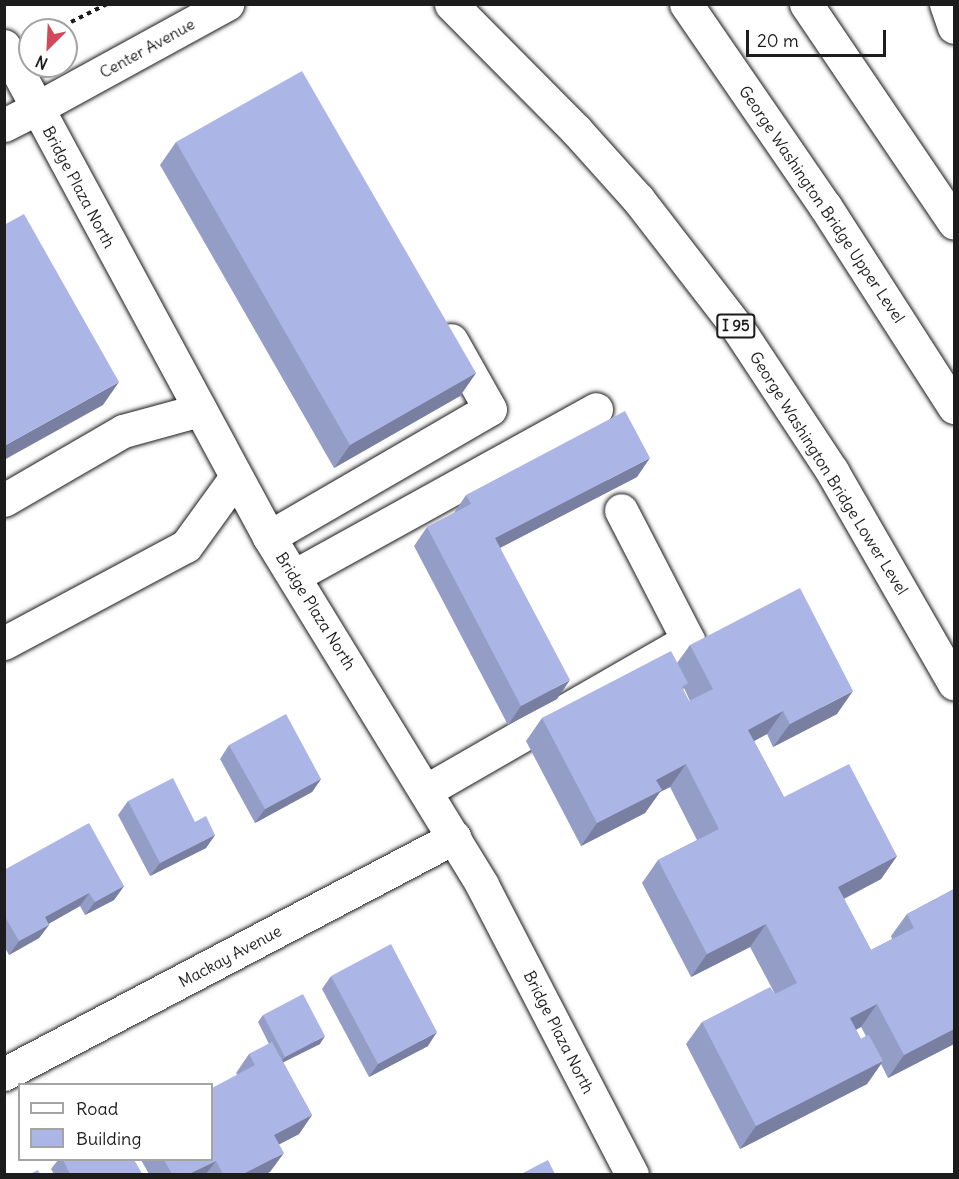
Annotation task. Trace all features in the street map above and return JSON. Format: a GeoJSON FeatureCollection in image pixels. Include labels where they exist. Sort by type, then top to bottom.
{"type":"FeatureCollection","features":[{"type":"Feature","properties":{"kind":"main road","name":"Center Avenue"},"geometry":{"type":"LineString","coordinates":[[4,125],[227,4]]}},
{"type":"Feature","properties":{"kind":"main road","name":"George Washington Bridge Upper Level"},"geometry":{"type":"LineString","coordinates":[[686,4],[825,206],[954,407]]}},
{"type":"Feature","properties":{"kind":"main road"},"geometry":{"type":"LineString","coordinates":[[806,4],[954,224]]}},
{"type":"Feature","properties":{"kind":"main road"},"geometry":{"type":"LineString","coordinates":[[946,4],[954,27]]}},
{"type":"Feature","properties":{"kind":"main road","name":"George Washington Bridge Lower Level"},"geometry":{"type":"LineString","coordinates":[[451,7],[576,130],[638,199],[737,327],[832,471],[954,683]]}},
{"type":"Feature","properties":{"kind":"main road","name":"Bridge Plaza North"},"geometry":{"type":"LineString","coordinates":[[4,45],[269,537],[455,837],[554,1019],[632,1174]]}},
{"type":"Feature","properties":{"kind":"main road"},"geometry":{"type":"LineString","coordinates":[[269,537],[490,409],[438,316]]}},
{"type":"Feature","properties":{"kind":"main road"},"geometry":{"type":"LineString","coordinates":[[294,576],[596,409]]}},
{"type":"Feature","properties":{"kind":"main road"},"geometry":{"type":"LineString","coordinates":[[4,500],[123,431],[200,410]]}},
{"type":"Feature","properties":{"kind":"main road"},"geometry":{"type":"LineString","coordinates":[[4,643],[186,546],[236,477]]}},
{"type":"Feature","properties":{"kind":"main road"},"geometry":{"type":"LineString","coordinates":[[427,790],[688,640],[621,510]]}},
{"type":"Feature","properties":{"kind":"main road","name":"Mackay Avenue"},"geometry":{"type":"LineString","coordinates":[[4,1074],[455,837]]}},
{"type":"Feature","properties":{"kind":"path"},"geometry":{"type":"LineString","coordinates":[[78,18],[107,4]]}},
{"type":"Feature","properties":{"kind":"building"},"geometry":{"type":"Polygon","coordinates":[[[302,71],[476,373],[350,445],[176,142],[302,71]]]}},
{"type":"Feature","properties":{"kind":"building"},"geometry":{"type":"Polygon","coordinates":[[[24,214],[119,382],[4,446],[4,225],[24,214]]]}},
{"type":"Feature","properties":{"kind":"building"},"geometry":{"type":"Polygon","coordinates":[[[625,411],[650,458],[495,538],[570,680],[521,706],[427,527],[471,504],[466,495],[625,411]]]}},
{"type":"Feature","properties":{"kind":"building"},"geometry":{"type":"Polygon","coordinates":[[[800,588],[853,691],[790,724],[783,711],[748,730],[784,797],[849,764],[897,856],[838,887],[871,950],[914,928],[907,914],[954,889],[954,1029],[904,1055],[877,1004],[850,1018],[861,1039],[869,1035],[883,1061],[756,1126],[702,1022],[770,987],[775,994],[797,983],[766,924],[707,954],[658,860],[719,829],[686,764],[656,780],[662,790],[597,823],[542,718],[671,651],[688,683],[682,687],[689,701],[713,689],[690,645],[800,588]]]}},
{"type":"Feature","properties":{"kind":"building"},"geometry":{"type":"Polygon","coordinates":[[[286,714],[321,779],[265,809],[229,745],[286,714]]]}},
{"type":"Feature","properties":{"kind":"building"},"geometry":{"type":"Polygon","coordinates":[[[173,778],[195,822],[206,816],[215,835],[160,863],[128,801],[173,778]]]}},
{"type":"Feature","properties":{"kind":"building"},"geometry":{"type":"Polygon","coordinates":[[[89,823],[124,886],[95,902],[89,893],[45,917],[49,925],[19,941],[4,915],[4,870],[89,823]]]}},
{"type":"Feature","properties":{"kind":"building"},"geometry":{"type":"Polygon","coordinates":[[[391,944],[437,1032],[378,1064],[331,976],[391,944]]]}},
{"type":"Feature","properties":{"kind":"building"},"geometry":{"type":"Polygon","coordinates":[[[303,994],[325,1036],[285,1057],[263,1015],[303,994]]]}},
{"type":"Feature","properties":{"kind":"building"},"geometry":{"type":"Polygon","coordinates":[[[272,1042],[312,1115],[274,1135],[284,1153],[243,1174],[223,1174],[216,1161],[189,1174],[172,1174],[165,1161],[213,1161],[213,1087],[255,1065],[249,1054],[272,1042]]]}},
{"type":"Feature","properties":{"kind":"building"},"geometry":{"type":"Polygon","coordinates":[[[548,1160],[555,1174],[521,1174],[548,1160]]]}},
{"type":"Feature","properties":{"kind":"building"},"geometry":{"type":"Polygon","coordinates":[[[64,1161],[135,1161],[142,1174],[70,1174],[64,1161]]]}}]}
